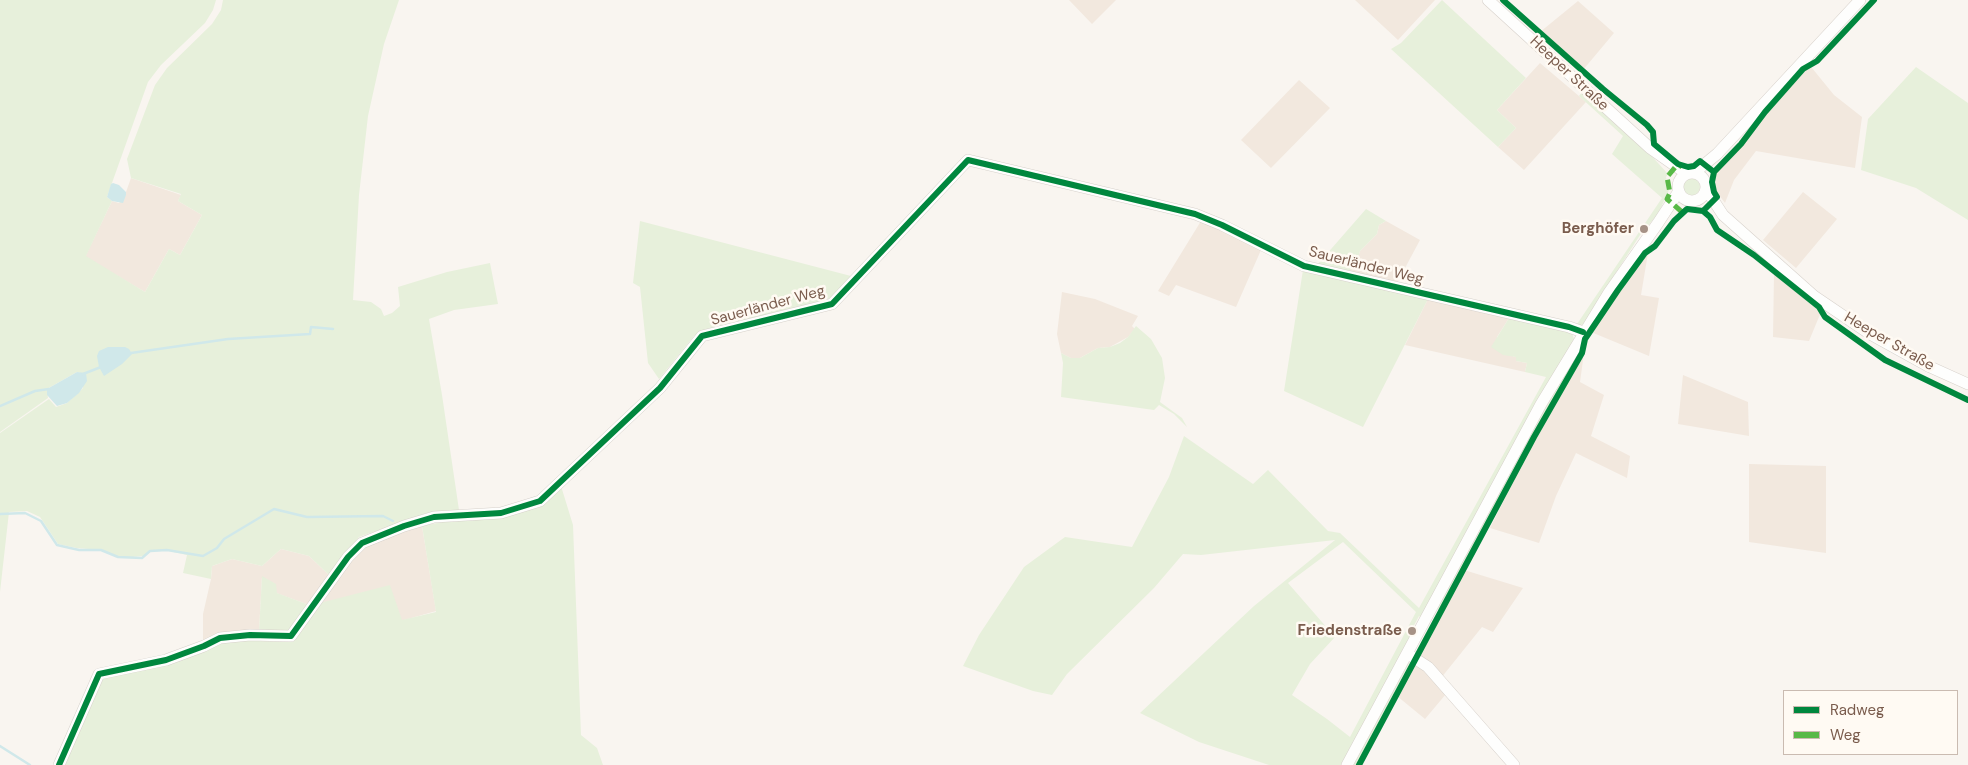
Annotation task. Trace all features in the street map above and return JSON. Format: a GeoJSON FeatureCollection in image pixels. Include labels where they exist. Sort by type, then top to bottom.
{"type":"FeatureCollection","features":[{"type":"Feature","properties":{"kind":"street","name":"Heeper Straße"},"geometry":{"type":"LineString","coordinates":[[1488,0],[1650,148],[1691,174]]}},
{"type":"Feature","properties":{"kind":"street"},"geometry":{"type":"LineString","coordinates":[[1347,765],[1537,411],[1583,332],[1658,223],[1682,178],[1691,174],[1717,154],[1860,0]]}},
{"type":"Feature","properties":{"kind":"street","name":"Heeper Straße"},"geometry":{"type":"LineString","coordinates":[[1650,148],[1678,187]]}},
{"type":"Feature","properties":{"kind":"street"},"geometry":{"type":"LineString","coordinates":[[1658,223],[1692,200],[1702,196],[1717,154]]}},
{"type":"Feature","properties":{"kind":"street","name":"Sauerländer Weg"},"geometry":{"type":"LineString","coordinates":[[60,765],[99,674],[166,660],[220,638],[290,636],[348,558],[362,543],[404,526],[434,517],[501,513],[540,501],[660,388],[702,336],[832,304],[968,160],[1194,214],[1222,225],[1304,266],[1569,327],[1583,332]]}},
{"type":"Feature","properties":{"kind":"street"},"geometry":{"type":"LineString","coordinates":[[1691,174],[1700,176],[1705,185]]}},
{"type":"Feature","properties":{"kind":"street","name":"Heeper Straße"},"geometry":{"type":"LineString","coordinates":[[1705,185],[1723,215]]}},
{"type":"Feature","properties":{"kind":"street"},"geometry":{"type":"LineString","coordinates":[[1678,187],[1682,197],[1692,200]]}},
{"type":"Feature","properties":{"kind":"street","name":"Heeper Straße"},"geometry":{"type":"LineString","coordinates":[[1692,200],[1723,215],[1791,277],[1830,307],[1870,334],[1928,366],[1968,384]]}},
{"type":"Feature","properties":{"kind":"street"},"geometry":{"type":"LineString","coordinates":[[1408,654],[1428,667],[1514,765]]}},
{"type":"Feature","properties":{"kind":"shaded area"},"geometry":{"type":"Polygon","coordinates":[[[1069,0],[1116,0],[1092,24],[1069,0]]]}},
{"type":"Feature","properties":{"kind":"shaded area"},"geometry":{"type":"Polygon","coordinates":[[[1355,0],[1435,0],[1398,40],[1355,0]]]}},
{"type":"Feature","properties":{"kind":"shaded area"},"geometry":{"type":"Polygon","coordinates":[[[1578,1],[1614,33],[1583,70],[1540,32],[1578,1]]]}},
{"type":"Feature","properties":{"kind":"shaded area"},"geometry":{"type":"Polygon","coordinates":[[[1540,63],[1586,102],[1524,170],[1498,147],[1516,128],[1497,110],[1540,63]]]}},
{"type":"Feature","properties":{"kind":"shaded area"},"geometry":{"type":"Polygon","coordinates":[[[1812,68],[1834,95],[1862,117],[1855,168],[1756,151],[1734,180],[1725,203],[1716,191],[1715,174],[1741,148],[1767,113],[1807,69],[1812,68]]]}},
{"type":"Feature","properties":{"kind":"shaded area"},"geometry":{"type":"Polygon","coordinates":[[[1299,80],[1330,108],[1271,168],[1241,140],[1299,80]]]}},
{"type":"Feature","properties":{"kind":"shaded area"},"geometry":{"type":"Polygon","coordinates":[[[131,178],[181,195],[178,201],[202,215],[180,255],[169,249],[145,292],[85,257],[112,201],[119,203],[126,195],[131,178]]]}},
{"type":"Feature","properties":{"kind":"shaded area"},"geometry":{"type":"Polygon","coordinates":[[[1803,192],[1837,219],[1796,268],[1763,240],[1803,192]]]}},
{"type":"Feature","properties":{"kind":"shaded area"},"geometry":{"type":"Polygon","coordinates":[[[1201,221],[1261,250],[1236,307],[1176,285],[1169,296],[1158,291],[1201,221]]]}},
{"type":"Feature","properties":{"kind":"shaded area"},"geometry":{"type":"Polygon","coordinates":[[[1386,221],[1420,240],[1397,283],[1349,271],[1356,265],[1360,251],[1377,234],[1379,225],[1386,221]]]}},
{"type":"Feature","properties":{"kind":"shaded area"},"geometry":{"type":"Polygon","coordinates":[[[1648,253],[1641,295],[1659,298],[1649,356],[1591,332],[1648,253]]]}},
{"type":"Feature","properties":{"kind":"shaded area"},"geometry":{"type":"Polygon","coordinates":[[[1774,274],[1821,312],[1809,341],[1773,337],[1774,274]]]}},
{"type":"Feature","properties":{"kind":"shaded area"},"geometry":{"type":"Polygon","coordinates":[[[1062,292],[1095,299],[1138,316],[1132,326],[1135,329],[1128,337],[1110,347],[1098,348],[1080,358],[1071,358],[1061,353],[1057,334],[1062,292]]]}},
{"type":"Feature","properties":{"kind":"shaded area"},"geometry":{"type":"Polygon","coordinates":[[[1428,299],[1509,318],[1497,337],[1501,353],[1516,357],[1516,361],[1527,363],[1525,372],[1405,345],[1428,299]]]}},
{"type":"Feature","properties":{"kind":"shaded area"},"geometry":{"type":"Polygon","coordinates":[[[1584,353],[1580,382],[1604,395],[1591,436],[1630,456],[1627,478],[1576,453],[1556,496],[1539,543],[1490,528],[1537,434],[1584,353]]]}},
{"type":"Feature","properties":{"kind":"shaded area"},"geometry":{"type":"Polygon","coordinates":[[[1683,375],[1748,402],[1749,436],[1678,424],[1683,375]]]}},
{"type":"Feature","properties":{"kind":"shaded area"},"geometry":{"type":"Polygon","coordinates":[[[1749,464],[1826,466],[1826,553],[1749,542],[1749,464]]]}},
{"type":"Feature","properties":{"kind":"shaded area"},"geometry":{"type":"Polygon","coordinates":[[[422,526],[436,611],[401,621],[320,603],[309,605],[276,593],[275,584],[262,577],[259,632],[203,644],[203,614],[212,566],[232,559],[262,566],[281,549],[309,556],[330,576],[347,565],[367,546],[386,536],[422,526]]]}},
{"type":"Feature","properties":{"kind":"shaded area"},"geometry":{"type":"Polygon","coordinates":[[[1464,570],[1523,588],[1493,632],[1482,627],[1437,683],[1446,694],[1425,719],[1397,696],[1464,570]]]}},
{"type":"Feature","properties":{"kind":"green space"},"geometry":{"type":"Polygon","coordinates":[[[0,0],[216,0],[213,10],[205,23],[161,65],[148,82],[107,197],[112,201],[86,256],[145,292],[169,249],[180,255],[202,215],[178,201],[181,194],[131,178],[127,159],[155,85],[167,68],[212,24],[221,10],[223,0],[399,0],[384,44],[368,116],[359,195],[353,300],[371,302],[381,309],[384,316],[392,313],[400,306],[398,287],[447,272],[490,263],[498,304],[454,310],[429,319],[459,510],[427,513],[359,537],[330,576],[309,556],[281,549],[262,566],[232,559],[212,566],[211,579],[183,573],[187,555],[169,551],[152,551],[143,556],[122,558],[101,550],[58,544],[40,517],[27,511],[9,512],[0,592],[0,433],[49,399],[56,407],[67,403],[83,388],[83,374],[77,372],[47,389],[48,398],[0,432],[0,0]]]}},
{"type":"Feature","properties":{"kind":"green space"},"geometry":{"type":"Polygon","coordinates":[[[1442,0],[1526,78],[1497,110],[1516,128],[1498,147],[1391,49],[1401,43],[1442,0]]]}},
{"type":"Feature","properties":{"kind":"green space"},"geometry":{"type":"Polygon","coordinates":[[[1916,67],[1968,103],[1968,220],[1916,188],[1861,170],[1868,119],[1916,67]]]}},
{"type":"Feature","properties":{"kind":"green space"},"geometry":{"type":"Polygon","coordinates":[[[1582,92],[1648,152],[1668,174],[1666,177],[1669,190],[1658,214],[1640,235],[1584,323],[1575,327],[1662,198],[1612,154],[1623,136],[1579,96],[1582,92]]]}},
{"type":"Feature","properties":{"kind":"green space"},"geometry":{"type":"Polygon","coordinates":[[[1691,178],[1698,180],[1700,187],[1698,194],[1691,196],[1684,194],[1682,187],[1684,180],[1691,178]]]}},
{"type":"Feature","properties":{"kind":"green space"},"geometry":{"type":"Polygon","coordinates":[[[1366,209],[1386,221],[1379,225],[1377,234],[1360,251],[1356,265],[1349,271],[1318,264],[1366,209]]]}},
{"type":"Feature","properties":{"kind":"green space"},"geometry":{"type":"Polygon","coordinates":[[[640,221],[851,276],[830,299],[701,332],[694,336],[659,379],[648,363],[640,287],[633,283],[640,221]]]}},
{"type":"Feature","properties":{"kind":"green space"},"geometry":{"type":"Polygon","coordinates":[[[1303,270],[1428,299],[1363,427],[1284,391],[1303,270]]]}},
{"type":"Feature","properties":{"kind":"green space"},"geometry":{"type":"Polygon","coordinates":[[[1509,318],[1572,333],[1574,339],[1421,618],[1419,616],[1410,633],[1411,636],[1342,765],[1269,765],[1199,742],[1140,713],[1254,606],[1335,540],[1201,555],[1183,554],[1154,588],[1067,674],[1052,695],[1033,691],[963,666],[979,635],[1024,567],[1065,537],[1132,547],[1169,477],[1184,436],[1253,484],[1268,470],[1328,531],[1340,533],[1419,608],[1546,377],[1525,372],[1527,363],[1516,361],[1516,357],[1503,355],[1491,347],[1509,318]],[[1343,542],[1288,583],[1335,637],[1310,664],[1292,695],[1350,737],[1416,612],[1343,542]]]}},
{"type":"Feature","properties":{"kind":"green space"},"geometry":{"type":"Polygon","coordinates":[[[1136,326],[1151,339],[1162,358],[1165,378],[1160,402],[1182,418],[1187,427],[1174,414],[1159,405],[1154,410],[1061,397],[1063,363],[1061,353],[1071,358],[1080,358],[1098,348],[1110,347],[1120,343],[1128,337],[1136,326]]]}},
{"type":"Feature","properties":{"kind":"green space"},"geometry":{"type":"Polygon","coordinates":[[[1583,340],[1580,354],[1534,434],[1439,610],[1437,609],[1517,455],[1583,340]]]}},
{"type":"Feature","properties":{"kind":"green space"},"geometry":{"type":"Polygon","coordinates":[[[561,486],[573,525],[581,735],[597,748],[603,765],[63,765],[102,677],[223,640],[293,642],[320,603],[390,585],[402,620],[436,612],[422,526],[442,522],[492,519],[561,486]]]}},
{"type":"Feature","properties":{"kind":"green space"},"geometry":{"type":"Polygon","coordinates":[[[262,576],[276,584],[277,593],[309,605],[288,631],[259,632],[262,576]]]}},
{"type":"Feature","properties":{"kind":"green space"},"geometry":{"type":"Polygon","coordinates":[[[1410,662],[1357,765],[1351,765],[1405,665],[1410,662]]]}},
{"type":"Feature","properties":{"kind":"water"},"geometry":{"type":"Polygon","coordinates":[[[113,183],[119,185],[126,192],[123,203],[112,201],[107,197],[113,183]]]}},
{"type":"Feature","properties":{"kind":"water"},"geometry":{"type":"Polygon","coordinates":[[[108,347],[125,347],[132,354],[122,364],[104,376],[99,367],[97,356],[99,351],[108,347]]]}},
{"type":"Feature","properties":{"kind":"water"},"geometry":{"type":"Polygon","coordinates":[[[77,372],[86,373],[87,381],[79,393],[67,403],[57,406],[47,395],[47,389],[77,372]]]}},
{"type":"Feature","properties":{"kind":"waterway"},"geometry":{"type":"LineString","coordinates":[[131,353],[228,339],[310,334],[311,327],[333,329]]}},
{"type":"Feature","properties":{"kind":"waterway"},"geometry":{"type":"LineString","coordinates":[[83,374],[101,367]]}},
{"type":"Feature","properties":{"kind":"waterway"},"geometry":{"type":"LineString","coordinates":[[0,406],[35,391],[49,389]]}},
{"type":"Feature","properties":{"kind":"waterway"},"geometry":{"type":"LineString","coordinates":[[0,514],[25,513],[41,521],[57,545],[79,550],[101,550],[118,557],[142,558],[150,551],[167,550],[203,556],[217,548],[224,539],[274,509],[307,517],[383,516],[393,521]]}},
{"type":"Feature","properties":{"kind":"waterway"},"geometry":{"type":"LineString","coordinates":[[0,746],[30,765]]}},
{"type":"Feature","properties":{"kind":"marked path"},"geometry":{"type":"LineString","coordinates":[[1682,167],[1678,164],[1667,177],[1670,193],[1667,199],[1682,212]]}},
{"type":"Feature","properties":{"kind":"cycle path"},"geometry":{"type":"LineString","coordinates":[[1503,0],[1603,89],[1647,125],[1653,132],[1654,144],[1678,164],[1688,167],[1694,166],[1700,161],[1714,172]]}},
{"type":"Feature","properties":{"kind":"cycle path"},"geometry":{"type":"LineString","coordinates":[[1703,211],[1717,197],[1712,182],[1714,172],[1741,144],[1765,112],[1803,69],[1817,61],[1874,0]]}},
{"type":"Feature","properties":{"kind":"cycle path"},"geometry":{"type":"LineString","coordinates":[[59,765],[99,674],[166,660],[220,638],[250,635],[291,636],[348,557],[362,543],[404,526],[434,517],[501,513],[540,501],[660,388],[702,336],[832,304],[968,160],[1195,214],[1222,225],[1304,266],[1569,327],[1583,332]]}},
{"type":"Feature","properties":{"kind":"cycle path"},"geometry":{"type":"LineString","coordinates":[[1359,765],[1534,437],[1582,353],[1585,339],[1645,253],[1655,246],[1674,221],[1687,209],[1703,211],[1710,217],[1717,230],[1754,255],[1819,307],[1825,317],[1885,360],[1968,400]]}},
{"type":"Feature","properties":{"kind":"place","name":"Berghöfer"},"geometry":{"type":"Point","coordinates":[1644,229]}},
{"type":"Feature","properties":{"kind":"place","name":"Friedenstraße"},"geometry":{"type":"Point","coordinates":[1412,631]}}]}
